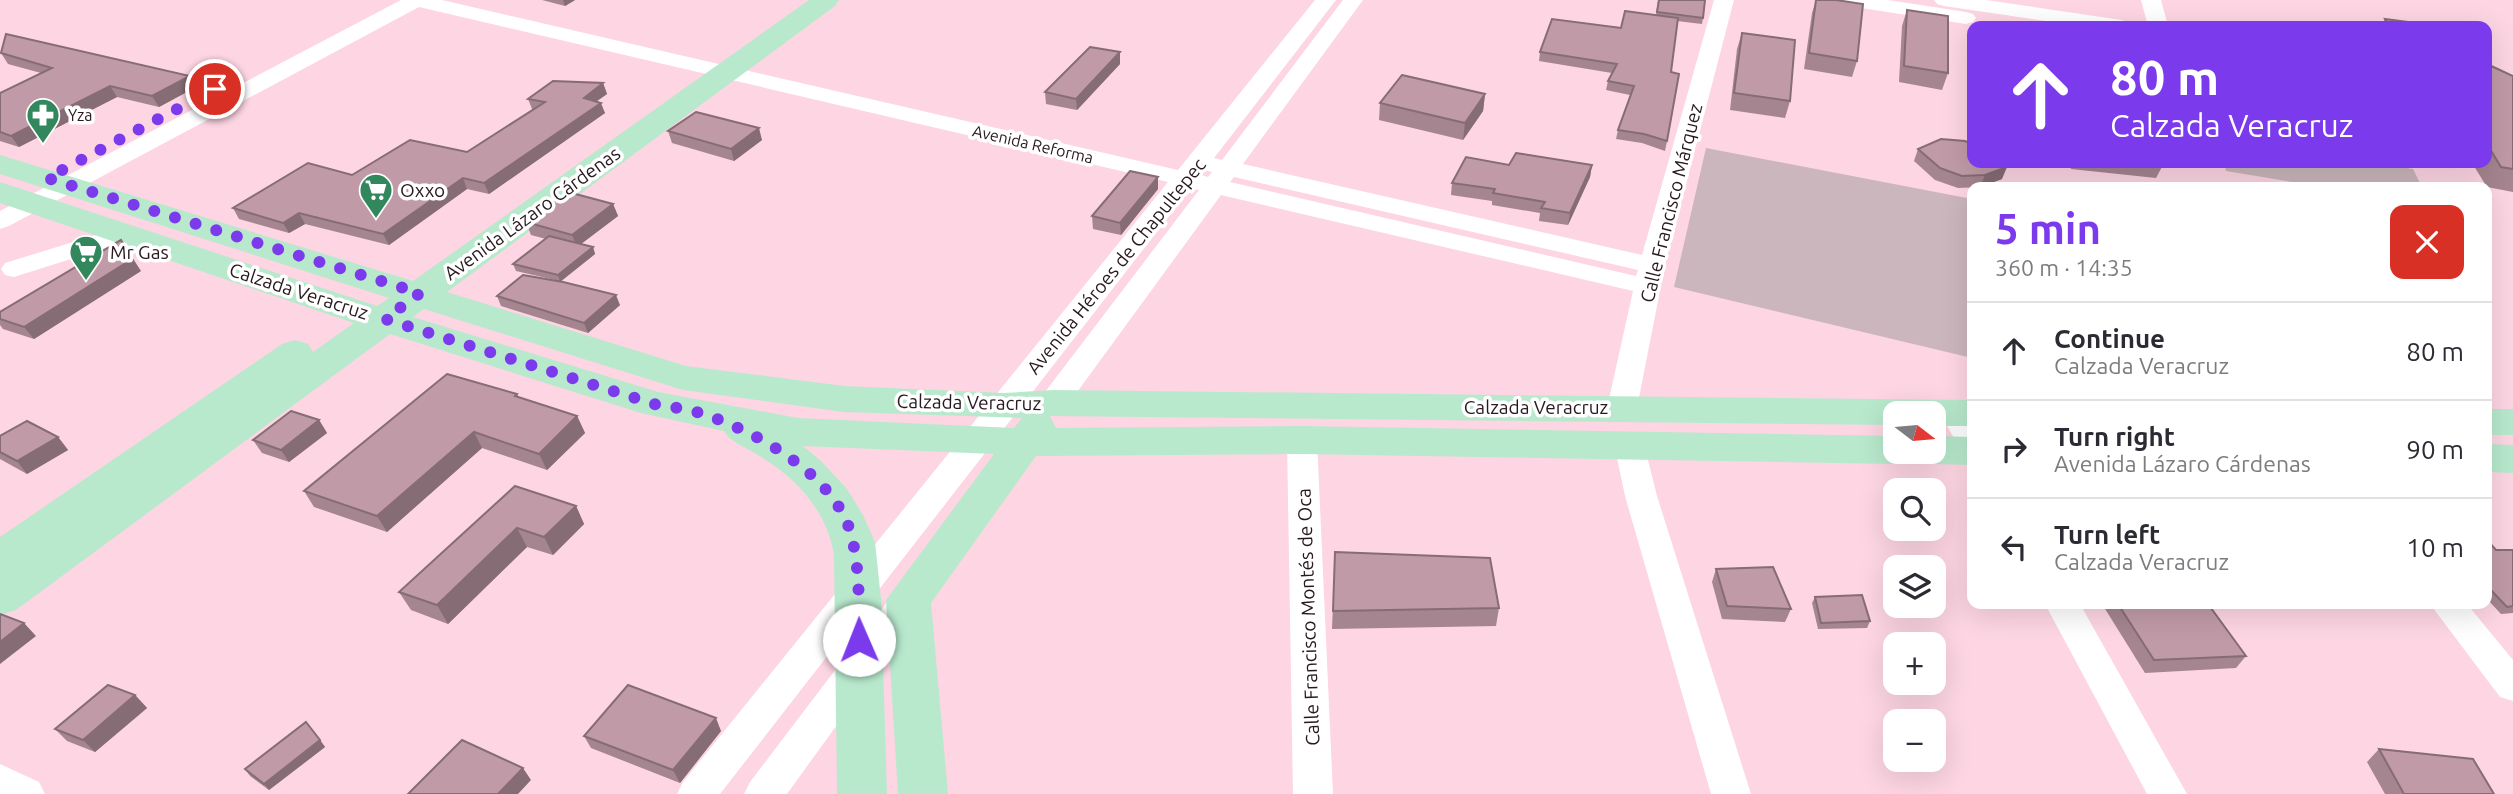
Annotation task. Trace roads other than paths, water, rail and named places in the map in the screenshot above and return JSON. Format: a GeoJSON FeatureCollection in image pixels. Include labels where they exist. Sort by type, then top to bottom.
{"type":"FeatureCollection","features":[{"type":"Feature","properties":{"kind":"main road","name":"Avenida Lázaro Cárdenas"},"geometry":{"type":"LineString","coordinates":[[722,62],[791,0]]}},
{"type":"Feature","properties":{"kind":"main road","name":"Avenida Lázaro Cárdenas"},"geometry":{"type":"LineString","coordinates":[[0,598],[387,302],[722,62],[827,0]]}},
{"type":"Feature","properties":{"kind":"main road","name":"Calzada Veracruz"},"geometry":{"type":"LineString","coordinates":[[20,193],[125,234],[683,378],[844,399],[1004,406],[1054,403],[1625,426],[1883,449]]}},
{"type":"Feature","properties":{"kind":"main road","name":"Calzada Veracruz"},"geometry":{"type":"LineString","coordinates":[[20,193],[387,302],[654,404],[798,432],[1025,442],[1302,440],[1625,426],[1967,423]]}},
{"type":"Feature","properties":{"kind":"main road","name":"Avenida Lázaro Cárdenas"},"geometry":{"type":"LineString","coordinates":[[0,559],[387,302]]}},
{"type":"Feature","properties":{"kind":"main road","name":"Avenida Héroes de Chapultepec"},"geometry":{"type":"LineString","coordinates":[[908,600],[1054,403]]}},
{"type":"Feature","properties":{"kind":"main road"},"geometry":{"type":"LineString","coordinates":[[695,412],[755,435],[788,458],[828,491],[851,533],[858,589],[862,794]]}},
{"type":"Feature","properties":{"kind":"main road"},"geometry":{"type":"LineString","coordinates":[[2492,422],[2513,422]]}},
{"type":"Feature","properties":{"kind":"main road"},"geometry":{"type":"LineString","coordinates":[[1946,450],[1967,451]]}},
{"type":"Feature","properties":{"kind":"main road"},"geometry":{"type":"LineString","coordinates":[[2492,458],[2513,459]]}},
{"type":"Feature","properties":{"kind":"main road"},"geometry":{"type":"LineString","coordinates":[[908,600],[923,794]]}},
{"type":"Feature","properties":{"kind":"street"},"geometry":{"type":"LineString","coordinates":[[20,193],[384,0]]}},
{"type":"Feature","properties":{"kind":"street"},"geometry":{"type":"LineString","coordinates":[[20,193],[416,0]]}},
{"type":"Feature","properties":{"kind":"street","name":"Avenida Reforma"},"geometry":{"type":"LineString","coordinates":[[416,0],[722,62],[1651,276]]}},
{"type":"Feature","properties":{"kind":"street","name":"Avenida Reforma"},"geometry":{"type":"LineString","coordinates":[[496,0],[722,62]]}},
{"type":"Feature","properties":{"kind":"street","name":"Avenida Héroes de Chapultepec"},"geometry":{"type":"LineString","coordinates":[[697,794],[1326,0]]}},
{"type":"Feature","properties":{"kind":"street","name":"Avenida Héroes de Chapultepec"},"geometry":{"type":"LineString","coordinates":[[1054,403],[1353,0]]}},
{"type":"Feature","properties":{"kind":"street","name":"Calle Francisco Márquez"},"geometry":{"type":"LineString","coordinates":[[1724,0],[1651,276],[1625,426],[1641,496],[1731,794]]}},
{"type":"Feature","properties":{"kind":"street"},"geometry":{"type":"LineString","coordinates":[[1848,0],[1989,21]]}},
{"type":"Feature","properties":{"kind":"street"},"geometry":{"type":"LineString","coordinates":[[1944,0],[2087,21]]}},
{"type":"Feature","properties":{"kind":"street"},"geometry":{"type":"LineString","coordinates":[[2151,0],[2157,21]]}},
{"type":"Feature","properties":{"kind":"street"},"geometry":{"type":"LineString","coordinates":[[14,269],[125,234]]}},
{"type":"Feature","properties":{"kind":"street","name":"Calle Francisco Montés de Oca"},"geometry":{"type":"LineString","coordinates":[[1302,440],[1314,794]]}},
{"type":"Feature","properties":{"kind":"street","name":"Avenida Héroes de Chapultepec"},"geometry":{"type":"LineString","coordinates":[[764,794],[908,600]]}},
{"type":"Feature","properties":{"kind":"street"},"geometry":{"type":"LineString","coordinates":[[2065,609],[2167,794]]}},
{"type":"Feature","properties":{"kind":"street"},"geometry":{"type":"LineString","coordinates":[[2451,609],[2513,687]]}},
{"type":"Feature","properties":{"kind":"street"},"geometry":{"type":"LineString","coordinates":[[0,781],[25,794]]}},
{"type":"Feature","properties":{"kind":"place","name":"Yza"},"geometry":{"type":"Point","coordinates":[43,145]}},
{"type":"Feature","properties":{"kind":"place","name":"Oxxo"},"geometry":{"type":"Point","coordinates":[376,220]}},
{"type":"Feature","properties":{"kind":"place","name":"Mr Gas"},"geometry":{"type":"Point","coordinates":[86,282]}}]}
